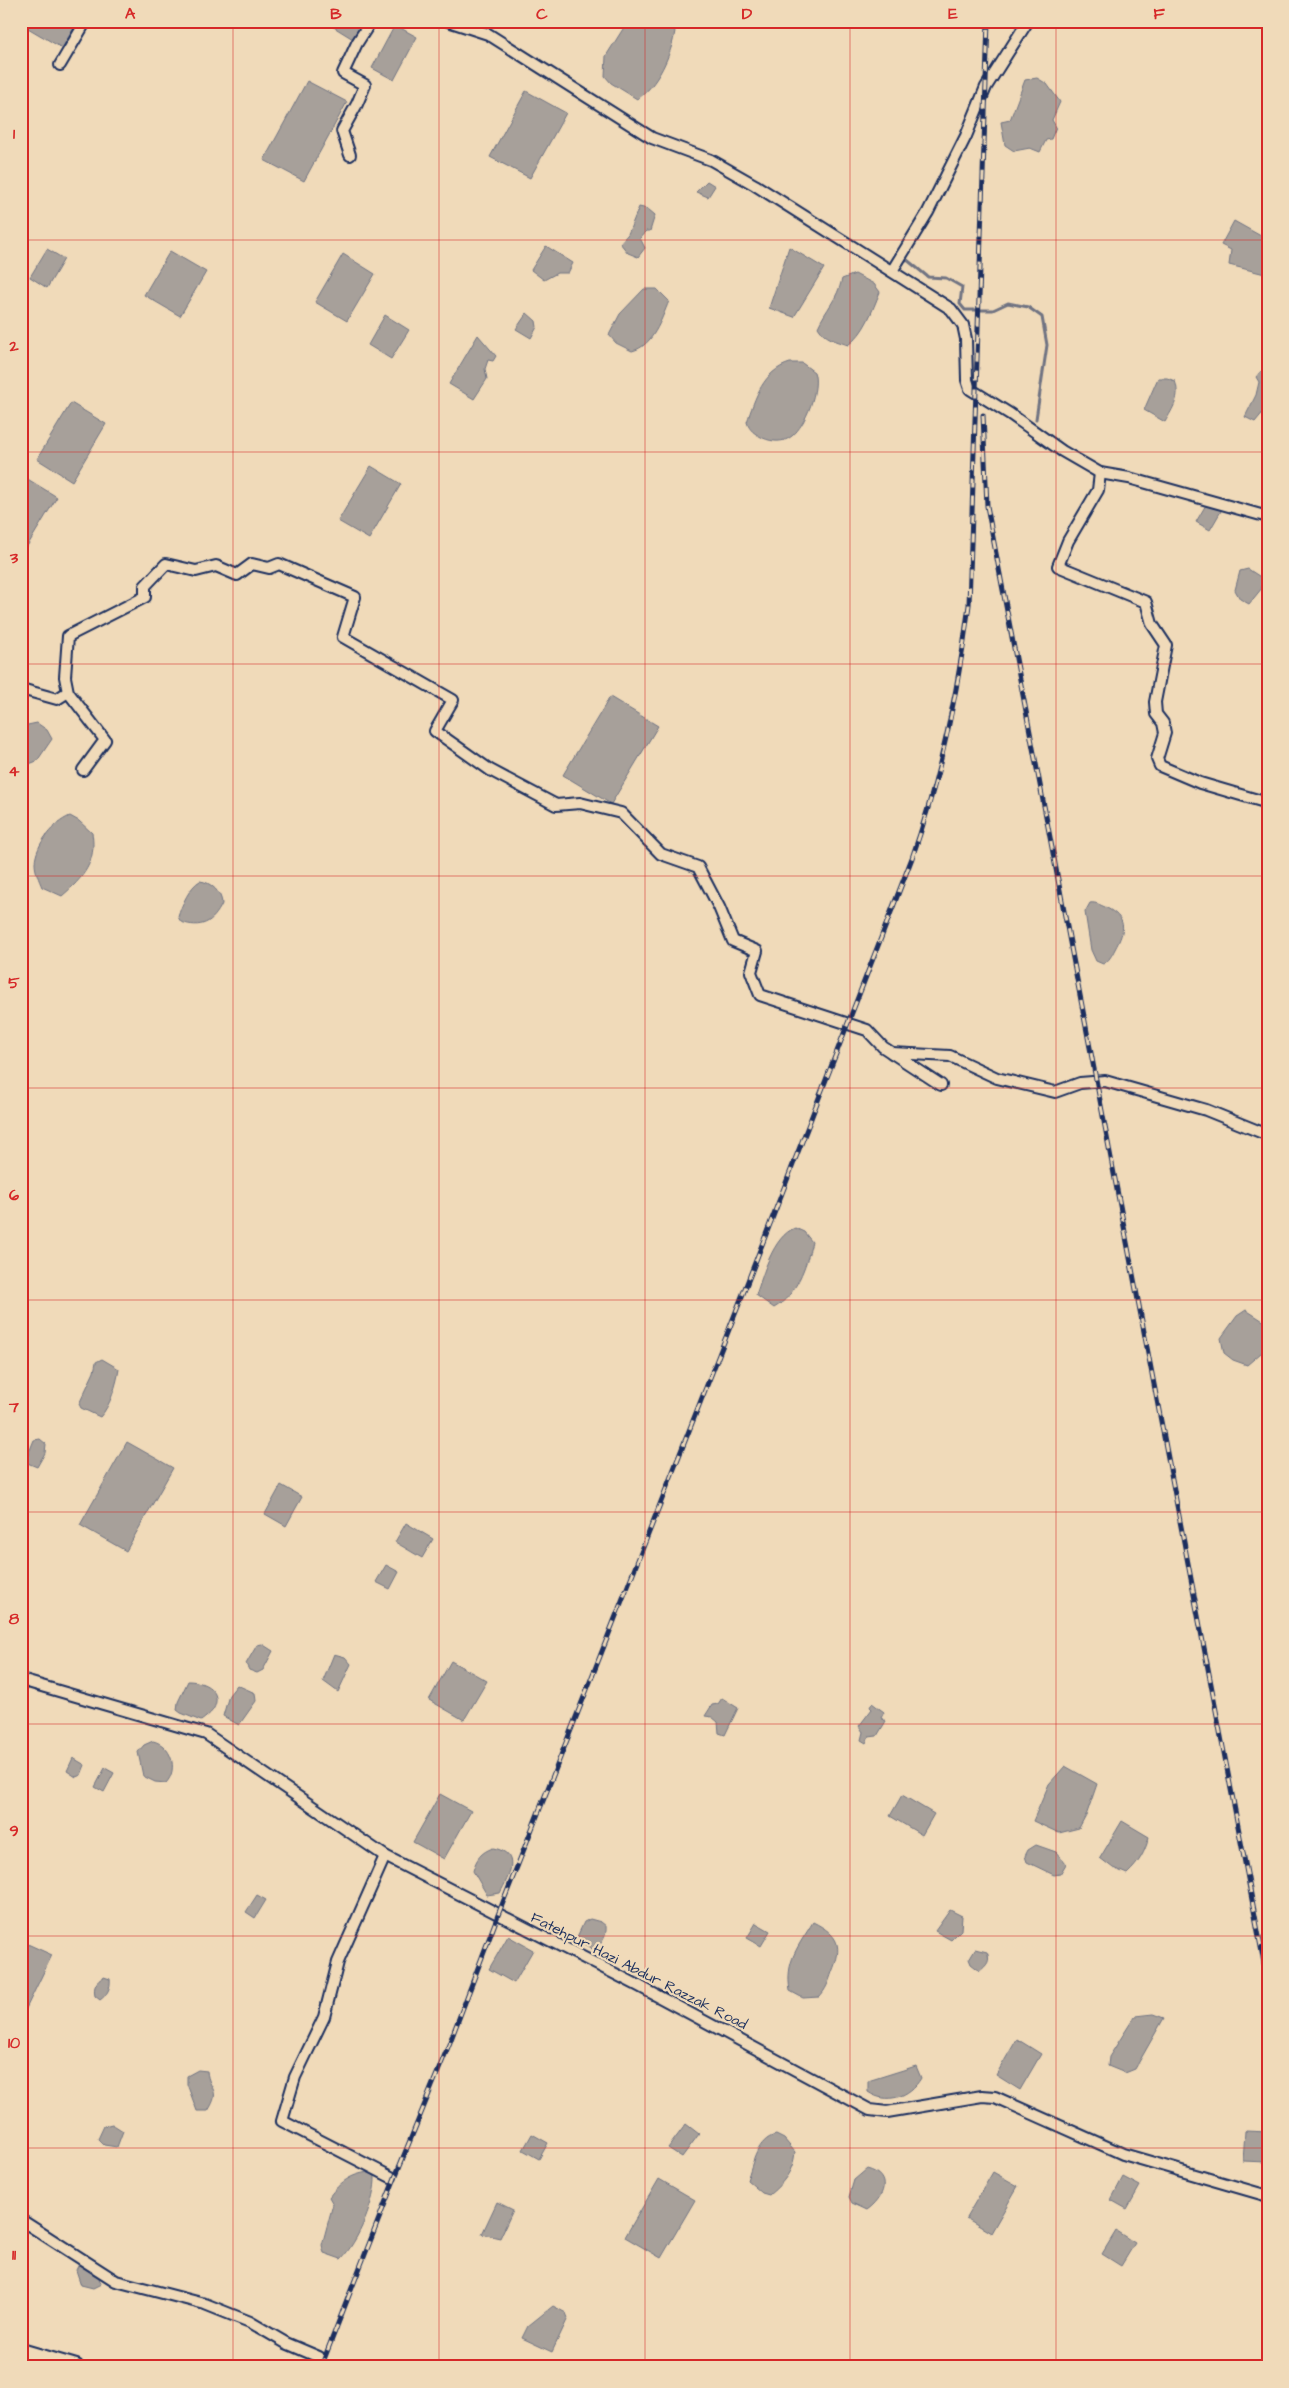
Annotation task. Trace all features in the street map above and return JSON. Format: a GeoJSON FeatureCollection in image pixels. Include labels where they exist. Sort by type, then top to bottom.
{"type":"FeatureCollection","features":[{"type":"Feature","properties":{"kind":"main road"},"geometry":{"type":"LineString","coordinates":[[21,2351],[76,2367]]}},
{"type":"Feature","properties":{"kind":"street"},"geometry":{"type":"LineString","coordinates":[[60,65],[86,21]]}},
{"type":"Feature","properties":{"kind":"street"},"geometry":{"type":"LineString","coordinates":[[350,155],[342,131],[365,85],[343,72],[357,43],[371,21]]}},
{"type":"Feature","properties":{"kind":"street"},"geometry":{"type":"LineString","coordinates":[[448,21],[488,34],[652,138],[711,160],[755,184],[951,309],[963,325],[966,339],[967,380],[970,389],[1010,414],[1062,451],[1100,473],[1129,478],[1268,517]]}},
{"type":"Feature","properties":{"kind":"street"},"geometry":{"type":"LineString","coordinates":[[892,271],[928,212],[966,136],[976,106],[986,87],[1028,21]]}},
{"type":"Feature","properties":{"kind":"street"},"geometry":{"type":"LineString","coordinates":[[1100,473],[1098,490],[1068,541],[1058,566],[1146,602],[1152,624],[1166,645],[1155,702],[1156,714],[1163,723],[1165,733],[1157,758],[1160,766],[1200,783],[1268,803]]}},
{"type":"Feature","properties":{"kind":"street"},"geometry":{"type":"LineString","coordinates":[[83,770],[105,740],[68,692],[65,677],[68,636],[145,597],[145,586],[166,564],[196,571],[216,566],[237,574],[252,564],[270,568],[278,564],[355,596],[343,637],[453,700],[435,731],[490,770],[556,805],[580,803],[621,813],[661,854],[698,867],[719,906],[732,941],[757,951],[751,972],[760,995],[867,1030],[891,1052],[941,1084]]}},
{"type":"Feature","properties":{"kind":"street"},"geometry":{"type":"LineString","coordinates":[[21,688],[57,699],[68,692]]}},
{"type":"Feature","properties":{"kind":"street"},"geometry":{"type":"LineString","coordinates":[[891,1052],[950,1056],[997,1078],[1055,1092],[1080,1083],[1104,1081],[1206,1110],[1268,1135]]}},
{"type":"Feature","properties":{"kind":"street","name":"Fatehpur Hazi Abdur Razzak Road"},"geometry":{"type":"LineString","coordinates":[[21,1680],[206,1734],[385,1856],[637,1985],[870,2110],[887,2112],[982,2096],[995,2097],[1123,2154],[1268,2196]]}},
{"type":"Feature","properties":{"kind":"street"},"geometry":{"type":"LineString","coordinates":[[385,1856],[338,1962],[324,2017],[296,2077],[282,2121],[391,2177]]}},
{"type":"Feature","properties":{"kind":"street"},"geometry":{"type":"LineString","coordinates":[[21,2220],[116,2281],[205,2304],[250,2322],[286,2343],[319,2357]]}},
{"type":"Feature","properties":{"kind":"shaded area"},"geometry":{"type":"Polygon","coordinates":[[[21,21],[78,21],[62,48],[21,24],[21,21]]]}},
{"type":"Feature","properties":{"kind":"shaded area"},"geometry":{"type":"Polygon","coordinates":[[[324,21],[363,21],[353,39],[324,21]]]}},
{"type":"Feature","properties":{"kind":"shaded area"},"geometry":{"type":"Polygon","coordinates":[[[628,21],[664,21],[675,31],[671,49],[657,78],[644,94],[637,99],[611,83],[605,76],[606,56],[628,21]]]}},
{"type":"Feature","properties":{"kind":"shaded area"},"geometry":{"type":"Polygon","coordinates":[[[395,25],[417,37],[394,80],[372,68],[395,25]]]}},
{"type":"Feature","properties":{"kind":"shaded area"},"geometry":{"type":"Polygon","coordinates":[[[1037,78],[1047,84],[1060,102],[1052,120],[1056,127],[1051,139],[1046,140],[1040,152],[1030,148],[1014,151],[1005,145],[1001,122],[1010,120],[1025,80],[1037,78]]]}},
{"type":"Feature","properties":{"kind":"shaded area"},"geometry":{"type":"Polygon","coordinates":[[[307,81],[347,102],[304,181],[264,160],[307,81]]]}},
{"type":"Feature","properties":{"kind":"shaded area"},"geometry":{"type":"Polygon","coordinates":[[[526,91],[566,113],[530,178],[490,157],[526,91]]]}},
{"type":"Feature","properties":{"kind":"shaded area"},"geometry":{"type":"Polygon","coordinates":[[[707,181],[715,186],[708,197],[696,192],[707,181]]]}},
{"type":"Feature","properties":{"kind":"shaded area"},"geometry":{"type":"Polygon","coordinates":[[[639,207],[648,209],[655,215],[650,231],[646,231],[640,238],[645,248],[638,257],[628,253],[620,243],[628,234],[639,207]]]}},
{"type":"Feature","properties":{"kind":"shaded area"},"geometry":{"type":"Polygon","coordinates":[[[1234,221],[1268,240],[1268,268],[1265,274],[1229,265],[1231,250],[1221,245],[1234,221]]]}},
{"type":"Feature","properties":{"kind":"shaded area"},"geometry":{"type":"Polygon","coordinates":[[[546,246],[573,263],[568,273],[557,273],[544,280],[531,270],[546,246]]]}},
{"type":"Feature","properties":{"kind":"shaded area"},"geometry":{"type":"Polygon","coordinates":[[[789,247],[824,268],[794,317],[769,308],[789,247]]]}},
{"type":"Feature","properties":{"kind":"shaded area"},"geometry":{"type":"Polygon","coordinates":[[[47,249],[64,259],[47,288],[30,277],[47,249]]]}},
{"type":"Feature","properties":{"kind":"shaded area"},"geometry":{"type":"Polygon","coordinates":[[[170,251],[206,272],[180,316],[144,295],[170,251]]]}},
{"type":"Feature","properties":{"kind":"shaded area"},"geometry":{"type":"Polygon","coordinates":[[[343,254],[375,274],[347,321],[315,302],[343,254]]]}},
{"type":"Feature","properties":{"kind":"shaded area"},"geometry":{"type":"Polygon","coordinates":[[[855,274],[874,284],[880,292],[863,328],[848,345],[828,337],[818,327],[837,293],[842,279],[855,274]]]}},
{"type":"Feature","properties":{"kind":"shaded area"},"geometry":{"type":"Polygon","coordinates":[[[644,289],[657,289],[669,301],[651,338],[646,344],[632,351],[616,343],[609,335],[620,314],[644,289]]]}},
{"type":"Feature","properties":{"kind":"shaded area"},"geometry":{"type":"Polygon","coordinates":[[[527,313],[536,321],[537,327],[531,338],[516,329],[527,313]]]}},
{"type":"Feature","properties":{"kind":"shaded area"},"geometry":{"type":"Polygon","coordinates":[[[385,315],[409,330],[391,359],[368,345],[385,315]]]}},
{"type":"Feature","properties":{"kind":"shaded area"},"geometry":{"type":"Polygon","coordinates":[[[478,335],[496,356],[493,361],[488,360],[485,369],[487,379],[474,399],[449,384],[478,335]]]}},
{"type":"Feature","properties":{"kind":"shaded area"},"geometry":{"type":"Polygon","coordinates":[[[790,363],[802,363],[814,372],[815,387],[807,415],[797,431],[789,438],[782,441],[774,441],[753,432],[747,422],[761,386],[773,372],[790,363]]]}},
{"type":"Feature","properties":{"kind":"shaded area"},"geometry":{"type":"Polygon","coordinates":[[[1261,371],[1268,377],[1268,412],[1264,411],[1255,422],[1245,417],[1256,395],[1259,382],[1256,377],[1261,371]]]}},
{"type":"Feature","properties":{"kind":"shaded area"},"geometry":{"type":"Polygon","coordinates":[[[1158,378],[1167,378],[1175,381],[1177,387],[1177,397],[1165,422],[1144,410],[1158,378]]]}},
{"type":"Feature","properties":{"kind":"shaded area"},"geometry":{"type":"Polygon","coordinates":[[[71,403],[106,424],[72,481],[37,459],[71,403]]]}},
{"type":"Feature","properties":{"kind":"shaded area"},"geometry":{"type":"Polygon","coordinates":[[[371,466],[401,484],[369,539],[338,521],[371,466]]]}},
{"type":"Feature","properties":{"kind":"shaded area"},"geometry":{"type":"Polygon","coordinates":[[[21,475],[57,497],[26,548],[21,545],[21,475]]]}},
{"type":"Feature","properties":{"kind":"shaded area"},"geometry":{"type":"Polygon","coordinates":[[[1207,503],[1220,507],[1221,511],[1210,530],[1196,522],[1207,503]]]}},
{"type":"Feature","properties":{"kind":"shaded area"},"geometry":{"type":"Polygon","coordinates":[[[1248,569],[1262,578],[1262,588],[1249,604],[1240,599],[1235,590],[1240,571],[1248,569]]]}},
{"type":"Feature","properties":{"kind":"shaded area"},"geometry":{"type":"Polygon","coordinates":[[[610,697],[658,726],[611,804],[563,775],[610,697]]]}},
{"type":"Feature","properties":{"kind":"shaded area"},"geometry":{"type":"Polygon","coordinates":[[[37,723],[47,730],[52,739],[37,761],[29,764],[21,761],[23,726],[37,723]]]}},
{"type":"Feature","properties":{"kind":"shaded area"},"geometry":{"type":"Polygon","coordinates":[[[70,816],[79,821],[92,833],[92,853],[87,869],[62,896],[42,887],[36,872],[35,863],[38,849],[46,835],[70,816]]]}},
{"type":"Feature","properties":{"kind":"shaded area"},"geometry":{"type":"Polygon","coordinates":[[[200,881],[208,883],[215,889],[222,900],[222,904],[215,916],[206,923],[195,925],[181,922],[178,917],[184,902],[189,892],[200,881]]]}},
{"type":"Feature","properties":{"kind":"shaded area"},"geometry":{"type":"Polygon","coordinates":[[[1090,903],[1105,907],[1121,920],[1122,930],[1119,942],[1110,958],[1103,964],[1096,961],[1091,950],[1085,912],[1090,903]]]}},
{"type":"Feature","properties":{"kind":"shaded area"},"geometry":{"type":"Polygon","coordinates":[[[795,1228],[804,1232],[812,1242],[810,1251],[795,1288],[789,1296],[774,1308],[756,1295],[775,1247],[787,1232],[795,1228]]]}},
{"type":"Feature","properties":{"kind":"shaded area"},"geometry":{"type":"Polygon","coordinates":[[[1246,1310],[1268,1324],[1268,1347],[1247,1365],[1233,1360],[1224,1353],[1221,1338],[1237,1316],[1246,1310]]]}},
{"type":"Feature","properties":{"kind":"shaded area"},"geometry":{"type":"Polygon","coordinates":[[[102,1359],[119,1369],[112,1395],[104,1413],[100,1417],[81,1408],[79,1404],[94,1372],[96,1362],[102,1359]]]}},
{"type":"Feature","properties":{"kind":"shaded area"},"geometry":{"type":"Polygon","coordinates":[[[40,1439],[46,1444],[45,1453],[37,1467],[25,1462],[34,1440],[40,1439]]]}},
{"type":"Feature","properties":{"kind":"shaded area"},"geometry":{"type":"Polygon","coordinates":[[[127,1442],[173,1468],[126,1551],[80,1525],[127,1442]]]}},
{"type":"Feature","properties":{"kind":"shaded area"},"geometry":{"type":"Polygon","coordinates":[[[281,1485],[302,1497],[286,1526],[265,1514],[281,1485]]]}},
{"type":"Feature","properties":{"kind":"shaded area"},"geometry":{"type":"Polygon","coordinates":[[[406,1523],[433,1539],[422,1558],[395,1542],[406,1523]]]}},
{"type":"Feature","properties":{"kind":"shaded area"},"geometry":{"type":"Polygon","coordinates":[[[386,1565],[399,1572],[390,1589],[376,1582],[386,1565]]]}},
{"type":"Feature","properties":{"kind":"shaded area"},"geometry":{"type":"Polygon","coordinates":[[[262,1644],[273,1651],[263,1670],[257,1673],[249,1670],[246,1664],[257,1645],[262,1644]]]}},
{"type":"Feature","properties":{"kind":"shaded area"},"geometry":{"type":"Polygon","coordinates":[[[334,1654],[345,1657],[351,1664],[338,1692],[323,1681],[334,1654]]]}},
{"type":"Feature","properties":{"kind":"shaded area"},"geometry":{"type":"Polygon","coordinates":[[[451,1661],[487,1681],[464,1720],[429,1700],[451,1661]]]}},
{"type":"Feature","properties":{"kind":"shaded area"},"geometry":{"type":"Polygon","coordinates":[[[188,1681],[206,1685],[211,1688],[216,1697],[213,1710],[201,1721],[177,1710],[178,1702],[188,1681]]]}},
{"type":"Feature","properties":{"kind":"shaded area"},"geometry":{"type":"Polygon","coordinates":[[[237,1685],[255,1693],[256,1701],[239,1725],[223,1716],[229,1695],[237,1685]]]}},
{"type":"Feature","properties":{"kind":"shaded area"},"geometry":{"type":"Polygon","coordinates":[[[722,1698],[738,1708],[725,1735],[719,1733],[718,1722],[712,1717],[705,1716],[712,1705],[718,1704],[722,1698]]]}},
{"type":"Feature","properties":{"kind":"shaded area"},"geometry":{"type":"Polygon","coordinates":[[[872,1703],[884,1712],[881,1718],[886,1721],[877,1736],[869,1737],[866,1743],[861,1740],[863,1732],[859,1726],[872,1709],[870,1707],[872,1703]]]}},
{"type":"Feature","properties":{"kind":"shaded area"},"geometry":{"type":"Polygon","coordinates":[[[153,1741],[164,1747],[171,1758],[172,1771],[166,1783],[155,1782],[143,1776],[138,1752],[144,1745],[153,1741]]]}},
{"type":"Feature","properties":{"kind":"shaded area"},"geometry":{"type":"Polygon","coordinates":[[[73,1758],[85,1765],[81,1775],[76,1777],[67,1771],[73,1758]]]}},
{"type":"Feature","properties":{"kind":"shaded area"},"geometry":{"type":"Polygon","coordinates":[[[1065,1766],[1097,1784],[1087,1813],[1079,1828],[1059,1833],[1033,1821],[1049,1784],[1065,1766]]]}},
{"type":"Feature","properties":{"kind":"shaded area"},"geometry":{"type":"Polygon","coordinates":[[[105,1768],[114,1773],[104,1792],[95,1787],[105,1768]]]}},
{"type":"Feature","properties":{"kind":"shaded area"},"geometry":{"type":"Polygon","coordinates":[[[440,1794],[471,1811],[444,1859],[413,1842],[440,1794]]]}},
{"type":"Feature","properties":{"kind":"shaded area"},"geometry":{"type":"Polygon","coordinates":[[[902,1795],[934,1814],[922,1835],[890,1816],[902,1795]]]}},
{"type":"Feature","properties":{"kind":"shaded area"},"geometry":{"type":"Polygon","coordinates":[[[1122,1821],[1149,1837],[1141,1857],[1127,1874],[1113,1868],[1100,1858],[1122,1821]]]}},
{"type":"Feature","properties":{"kind":"shaded area"},"geometry":{"type":"Polygon","coordinates":[[[1036,1845],[1056,1852],[1066,1864],[1060,1874],[1054,1875],[1027,1862],[1025,1856],[1028,1850],[1036,1845]]]}},
{"type":"Feature","properties":{"kind":"shaded area"},"geometry":{"type":"Polygon","coordinates":[[[493,1848],[508,1855],[511,1866],[507,1880],[500,1893],[487,1895],[473,1871],[480,1856],[493,1848]]]}},
{"type":"Feature","properties":{"kind":"shaded area"},"geometry":{"type":"Polygon","coordinates":[[[257,1895],[266,1900],[255,1918],[246,1912],[257,1895]]]}},
{"type":"Feature","properties":{"kind":"shaded area"},"geometry":{"type":"Polygon","coordinates":[[[950,1910],[962,1916],[961,1930],[951,1940],[935,1931],[950,1910]]]}},
{"type":"Feature","properties":{"kind":"shaded area"},"geometry":{"type":"Polygon","coordinates":[[[590,1919],[601,1922],[606,1926],[603,1940],[594,1950],[581,1942],[577,1937],[584,1922],[590,1919]]]}},
{"type":"Feature","properties":{"kind":"shaded area"},"geometry":{"type":"Polygon","coordinates":[[[813,1922],[833,1937],[838,1948],[828,1982],[819,1997],[803,1998],[790,1991],[789,1971],[794,1955],[813,1922]]]}},
{"type":"Feature","properties":{"kind":"shaded area"},"geometry":{"type":"Polygon","coordinates":[[[756,1923],[770,1931],[761,1946],[747,1938],[756,1923]]]}},
{"type":"Feature","properties":{"kind":"shaded area"},"geometry":{"type":"Polygon","coordinates":[[[508,1936],[533,1950],[514,1983],[489,1969],[508,1936]]]}},
{"type":"Feature","properties":{"kind":"shaded area"},"geometry":{"type":"Polygon","coordinates":[[[21,1941],[52,1955],[21,2019],[21,1941]]]}},
{"type":"Feature","properties":{"kind":"shaded area"},"geometry":{"type":"Polygon","coordinates":[[[975,1949],[987,1952],[989,1958],[988,1963],[980,1971],[971,1964],[969,1959],[975,1949]]]}},
{"type":"Feature","properties":{"kind":"shaded area"},"geometry":{"type":"Polygon","coordinates":[[[104,1977],[110,1979],[110,1985],[107,1994],[100,2000],[95,1996],[94,1990],[97,1982],[104,1977]]]}},
{"type":"Feature","properties":{"kind":"shaded area"},"geometry":{"type":"Polygon","coordinates":[[[1153,2014],[1164,2018],[1135,2069],[1125,2073],[1108,2066],[1109,2057],[1135,2016],[1153,2014]]]}},
{"type":"Feature","properties":{"kind":"shaded area"},"geometry":{"type":"Polygon","coordinates":[[[1017,2039],[1041,2054],[1020,2090],[996,2075],[1017,2039]]]}},
{"type":"Feature","properties":{"kind":"shaded area"},"geometry":{"type":"Polygon","coordinates":[[[916,2066],[921,2078],[911,2090],[904,2094],[898,2097],[883,2098],[868,2092],[868,2081],[916,2066]]]}},
{"type":"Feature","properties":{"kind":"shaded area"},"geometry":{"type":"Polygon","coordinates":[[[198,2070],[207,2071],[214,2090],[214,2098],[208,2111],[197,2111],[187,2084],[187,2076],[198,2070]]]}},
{"type":"Feature","properties":{"kind":"shaded area"},"geometry":{"type":"Polygon","coordinates":[[[112,2124],[123,2131],[117,2147],[104,2145],[98,2139],[104,2126],[112,2124]]]}},
{"type":"Feature","properties":{"kind":"shaded area"},"geometry":{"type":"Polygon","coordinates":[[[686,2124],[699,2134],[682,2157],[668,2148],[686,2124]]]}},
{"type":"Feature","properties":{"kind":"shaded area"},"geometry":{"type":"Polygon","coordinates":[[[1245,2131],[1268,2132],[1267,2162],[1243,2161],[1245,2131]]]}},
{"type":"Feature","properties":{"kind":"shaded area"},"geometry":{"type":"Polygon","coordinates":[[[532,2134],[548,2143],[539,2159],[523,2150],[532,2134]]]}},
{"type":"Feature","properties":{"kind":"shaded area"},"geometry":{"type":"Polygon","coordinates":[[[776,2135],[784,2139],[795,2152],[787,2176],[769,2195],[762,2193],[747,2180],[760,2147],[764,2141],[776,2135]]]}},
{"type":"Feature","properties":{"kind":"shaded area"},"geometry":{"type":"Polygon","coordinates":[[[867,2169],[875,2172],[880,2177],[883,2182],[883,2188],[878,2200],[867,2210],[852,2203],[849,2197],[854,2180],[867,2169]]]}},
{"type":"Feature","properties":{"kind":"shaded area"},"geometry":{"type":"Polygon","coordinates":[[[369,2172],[375,2176],[375,2186],[365,2220],[354,2242],[341,2259],[324,2253],[322,2245],[333,2204],[329,2197],[346,2180],[369,2172]]]}},
{"type":"Feature","properties":{"kind":"shaded area"},"geometry":{"type":"Polygon","coordinates":[[[993,2172],[1018,2186],[991,2233],[966,2218],[993,2172]]]}},
{"type":"Feature","properties":{"kind":"shaded area"},"geometry":{"type":"Polygon","coordinates":[[[1123,2177],[1140,2186],[1127,2209],[1111,2200],[1123,2177]]]}},
{"type":"Feature","properties":{"kind":"shaded area"},"geometry":{"type":"Polygon","coordinates":[[[659,2179],[695,2200],[661,2258],[625,2237],[659,2179]]]}},
{"type":"Feature","properties":{"kind":"shaded area"},"geometry":{"type":"Polygon","coordinates":[[[497,2202],[513,2210],[500,2238],[482,2234],[497,2202]]]}},
{"type":"Feature","properties":{"kind":"shaded area"},"geometry":{"type":"Polygon","coordinates":[[[1116,2231],[1135,2243],[1121,2266],[1102,2254],[1116,2231]]]}},
{"type":"Feature","properties":{"kind":"shaded area"},"geometry":{"type":"Polygon","coordinates":[[[79,2264],[97,2272],[101,2284],[93,2288],[81,2285],[76,2270],[79,2264]]]}},
{"type":"Feature","properties":{"kind":"shaded area"},"geometry":{"type":"Polygon","coordinates":[[[553,2306],[566,2313],[568,2318],[552,2352],[522,2338],[528,2326],[553,2306]]]}},
{"type":"Feature","properties":{"kind":"waterway"},"geometry":{"type":"LineString","coordinates":[[906,259],[928,277],[946,278],[962,287],[960,304],[965,310],[993,310],[1008,303],[1028,307],[1042,317],[1047,345],[1036,419]]}},
{"type":"Feature","properties":{"kind":"railway"},"geometry":{"type":"LineString","coordinates":[[321,2367],[739,1304],[912,858],[932,796],[954,701],[969,605],[988,21]]}},
{"type":"Feature","properties":{"kind":"railway"},"geometry":{"type":"LineString","coordinates":[[983,415],[987,506],[1268,1984]]}}]}
